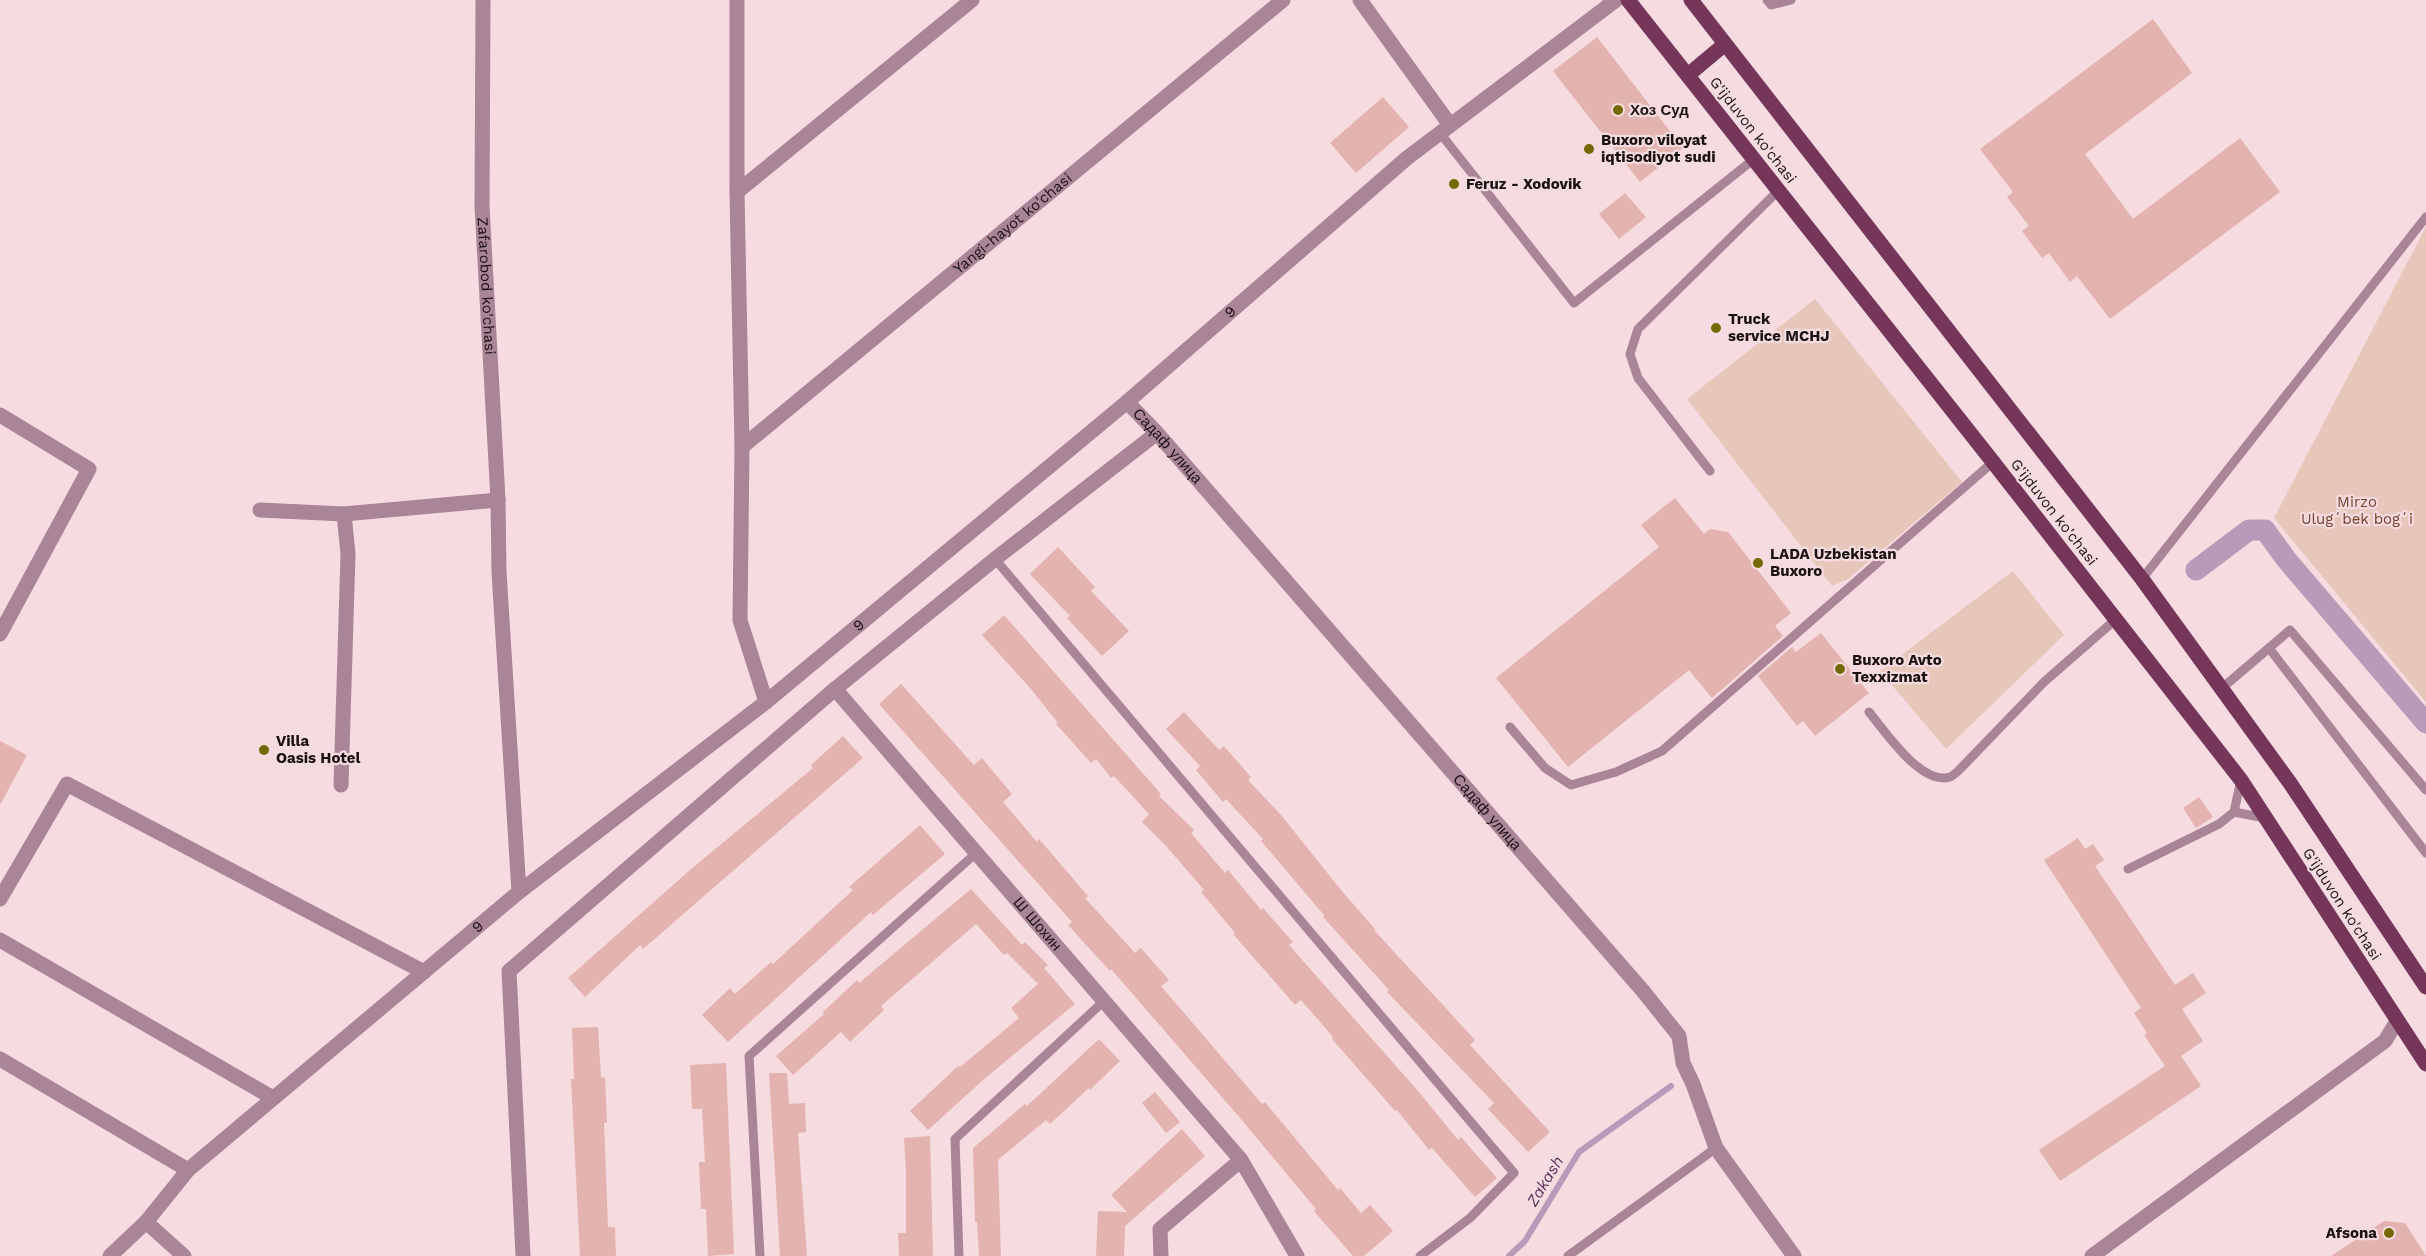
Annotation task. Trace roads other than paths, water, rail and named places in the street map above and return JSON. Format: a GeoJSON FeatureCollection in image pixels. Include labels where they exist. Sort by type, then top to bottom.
{"type":"FeatureCollection","features":[{"type":"Feature","properties":{"kind":"main road","name":"G'ijduvon ko'chasi"},"geometry":{"type":"LineString","coordinates":[[1628,0],[1994,462],[2241,780],[2426,1064]]}},
{"type":"Feature","properties":{"kind":"main road","name":"G'ijduvon ko'chasi"},"geometry":{"type":"LineString","coordinates":[[1691,0],[2142,579],[2290,783],[2426,987]]}},
{"type":"Feature","properties":{"kind":"main road"},"geometry":{"type":"LineString","coordinates":[[1688,75],[1725,44]]}},
{"type":"Feature","properties":{"kind":"street","name":"Zafarobod ko'chasi"},"geometry":{"type":"LineString","coordinates":[[483,0],[482,206],[498,500],[499,572],[519,892]]}},
{"type":"Feature","properties":{"kind":"street"},"geometry":{"type":"LineString","coordinates":[[737,0],[741,447],[740,620],[766,702]]}},
{"type":"Feature","properties":{"kind":"street"},"geometry":{"type":"LineString","coordinates":[[737,192],[972,0]]}},
{"type":"Feature","properties":{"kind":"street","name":"Yangi-hayot ko'chasi"},"geometry":{"type":"LineString","coordinates":[[741,447],[1283,0]]}},
{"type":"Feature","properties":{"kind":"street"},"geometry":{"type":"LineString","coordinates":[[1360,0],[1445,129]]}},
{"type":"Feature","properties":{"kind":"street","name":"9"},"geometry":{"type":"LineString","coordinates":[[110,1256],[146,1222],[188,1170],[519,892],[766,702],[1127,402],[1407,158],[1616,0]]}},
{"type":"Feature","properties":{"kind":"street","name":"Садаф улица"},"geometry":{"type":"LineString","coordinates":[[1127,402],[1157,433],[1643,991],[1679,1036],[1683,1063],[1716,1148],[1794,1256]]}},
{"type":"Feature","properties":{"kind":"street"},"geometry":{"type":"LineString","coordinates":[[0,415],[89,469],[0,634]]}},
{"type":"Feature","properties":{"kind":"street"},"geometry":{"type":"LineString","coordinates":[[523,1256],[509,971],[835,689],[995,559],[1157,433]]}},
{"type":"Feature","properties":{"kind":"street"},"geometry":{"type":"LineString","coordinates":[[260,510],[344,514],[498,500]]}},
{"type":"Feature","properties":{"kind":"street"},"geometry":{"type":"LineString","coordinates":[[341,785],[348,554],[344,514]]}},
{"type":"Feature","properties":{"kind":"street","name":"Ш Шохин"},"geometry":{"type":"LineString","coordinates":[[835,689],[1241,1160],[1297,1256]]}},
{"type":"Feature","properties":{"kind":"street"},"geometry":{"type":"LineString","coordinates":[[0,899],[67,784],[424,972]]}},
{"type":"Feature","properties":{"kind":"street"},"geometry":{"type":"LineString","coordinates":[[0,940],[273,1098]]}},
{"type":"Feature","properties":{"kind":"street"},"geometry":{"type":"LineString","coordinates":[[2092,1256],[2385,1041],[2397,1021]]}},
{"type":"Feature","properties":{"kind":"street"},"geometry":{"type":"LineString","coordinates":[[0,1059],[188,1170]]}},
{"type":"Feature","properties":{"kind":"street"},"geometry":{"type":"LineString","coordinates":[[1161,1256],[1160,1229],[1241,1160]]}},
{"type":"Feature","properties":{"kind":"street"},"geometry":{"type":"LineString","coordinates":[[146,1222],[184,1256]]}},
{"type":"Feature","properties":{"kind":"lane"},"geometry":{"type":"LineString","coordinates":[[1767,0],[1771,5],[1791,0]]}},
{"type":"Feature","properties":{"kind":"lane"},"geometry":{"type":"LineString","coordinates":[[1445,129],[1574,303],[1754,159]]}},
{"type":"Feature","properties":{"kind":"lane"},"geometry":{"type":"LineString","coordinates":[[1710,471],[1638,378],[1630,354],[1638,329],[1778,191]]}},
{"type":"Feature","properties":{"kind":"lane"},"geometry":{"type":"LineString","coordinates":[[2142,579],[2426,217]]}},
{"type":"Feature","properties":{"kind":"lane"},"geometry":{"type":"LineString","coordinates":[[1510,727],[1545,768],[1571,785],[1616,772],[1662,751],[1994,462]]}},
{"type":"Feature","properties":{"kind":"lane"},"geometry":{"type":"LineString","coordinates":[[995,559],[1514,1173],[1470,1218],[1420,1256]]}},
{"type":"Feature","properties":{"kind":"lane"},"geometry":{"type":"LineString","coordinates":[[1869,712],[1920,771],[1936,777],[1950,777],[2061,665],[2115,620]]}},
{"type":"Feature","properties":{"kind":"lane"},"geometry":{"type":"LineString","coordinates":[[2221,689],[2290,630],[2426,790]]}},
{"type":"Feature","properties":{"kind":"lane"},"geometry":{"type":"LineString","coordinates":[[2269,648],[2426,853]]}},
{"type":"Feature","properties":{"kind":"lane"},"geometry":{"type":"LineString","coordinates":[[2128,869],[2219,824],[2234,812],[2241,780]]}},
{"type":"Feature","properties":{"kind":"lane"},"geometry":{"type":"LineString","coordinates":[[2234,812],[2265,818]]}},
{"type":"Feature","properties":{"kind":"lane"},"geometry":{"type":"LineString","coordinates":[[760,1256],[749,1056],[975,854]]}},
{"type":"Feature","properties":{"kind":"lane"},"geometry":{"type":"LineString","coordinates":[[959,1256],[955,1139],[1104,1001]]}},
{"type":"Feature","properties":{"kind":"lane"},"geometry":{"type":"LineString","coordinates":[[1568,1256],[1716,1148]]}},
{"type":"Feature","properties":{"kind":"waterway"},"geometry":{"type":"LineString","coordinates":[[2196,570],[2249,530],[2265,530],[2286,559],[2426,723]]}},
{"type":"Feature","properties":{"kind":"waterway","name":"Zakash"},"geometry":{"type":"LineString","coordinates":[[1509,1256],[1525,1241],[1579,1152],[1671,1086]]}},
{"type":"Feature","properties":{"kind":"place","name":"Хоз Суд"},"geometry":{"type":"Point","coordinates":[1618,110]}},
{"type":"Feature","properties":{"kind":"place","name":"Buxoro viloyat iqtisodiyot sudi"},"geometry":{"type":"Point","coordinates":[1589,149]}},
{"type":"Feature","properties":{"kind":"place","name":"Feruz - Xodovik"},"geometry":{"type":"Point","coordinates":[1454,184]}},
{"type":"Feature","properties":{"kind":"place","name":"Truck service MCHJ"},"geometry":{"type":"Point","coordinates":[1716,328]}},
{"type":"Feature","properties":{"kind":"place","name":"LADA Uzbekistan Buxoro"},"geometry":{"type":"Point","coordinates":[1758,563]}},
{"type":"Feature","properties":{"kind":"place","name":"Buxoro Avto Texxizmat"},"geometry":{"type":"Point","coordinates":[1840,669]}},
{"type":"Feature","properties":{"kind":"place","name":"Villa Oasis Hotel"},"geometry":{"type":"Point","coordinates":[264,750]}},
{"type":"Feature","properties":{"kind":"place","name":"Afsona"},"geometry":{"type":"Point","coordinates":[2389,1233]}},
{"type":"Feature","properties":{"kind":"park label","name":"Mirzo Ulugʻbek bogʻi"},"geometry":{"type":"Point","coordinates":[2357,510]}}]}
